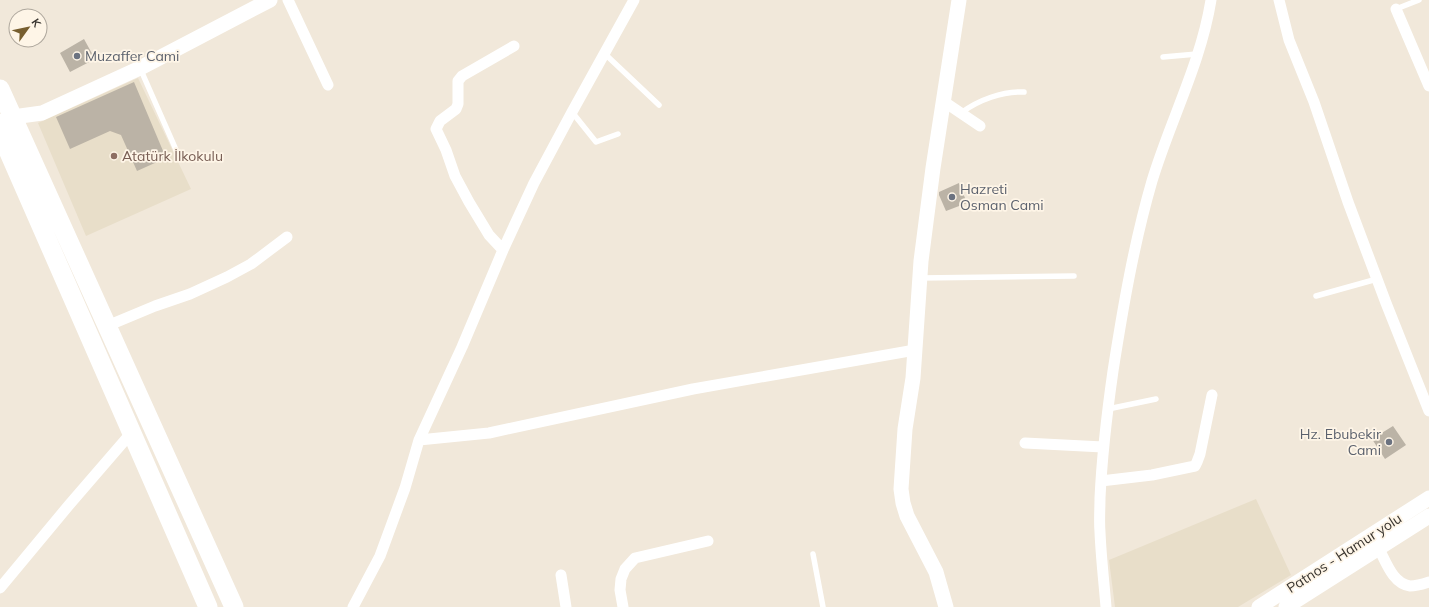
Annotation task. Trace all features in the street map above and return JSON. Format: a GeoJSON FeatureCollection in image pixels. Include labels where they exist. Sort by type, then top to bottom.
{"type":"FeatureCollection","features":[{"type":"Feature","properties":{"kind":"highway"},"geometry":{"type":"LineString","coordinates":[[0,89],[6,120],[107,326],[234,607]]}},
{"type":"Feature","properties":{"kind":"highway"},"geometry":{"type":"LineString","coordinates":[[0,132],[208,607]]}},
{"type":"Feature","properties":{"kind":"street"},"geometry":{"type":"LineString","coordinates":[[6,120],[42,113],[140,68],[270,0]]}},
{"type":"Feature","properties":{"kind":"street"},"geometry":{"type":"LineString","coordinates":[[288,0],[328,84]]}},
{"type":"Feature","properties":{"kind":"street"},"geometry":{"type":"LineString","coordinates":[[353,607],[380,556],[405,488],[419,440],[462,347],[503,250],[534,183],[634,0]]}},
{"type":"Feature","properties":{"kind":"street"},"geometry":{"type":"LineString","coordinates":[[946,607],[936,572],[907,516],[901,489],[905,429],[913,378],[920,278],[933,168],[959,0]]}},
{"type":"Feature","properties":{"kind":"street"},"geometry":{"type":"LineString","coordinates":[[1106,607],[1100,531],[1101,481],[1107,409],[1122,310],[1153,180],[1197,54],[1211,0]]}},
{"type":"Feature","properties":{"kind":"street"},"geometry":{"type":"LineString","coordinates":[[1279,0],[1289,40],[1314,102],[1348,202],[1429,412]]}},
{"type":"Feature","properties":{"kind":"street"},"geometry":{"type":"LineString","coordinates":[[1396,9],[1425,69],[1429,86]]}},
{"type":"Feature","properties":{"kind":"street"},"geometry":{"type":"LineString","coordinates":[[503,250],[489,235],[454,176],[446,150],[436,129],[440,121],[456,109],[458,104],[458,81],[462,76],[514,46]]}},
{"type":"Feature","properties":{"kind":"street"},"geometry":{"type":"LineString","coordinates":[[943,101],[980,126]]}},
{"type":"Feature","properties":{"kind":"street"},"geometry":{"type":"LineString","coordinates":[[107,326],[154,306],[190,294],[227,277],[251,264],[287,237]]}},
{"type":"Feature","properties":{"kind":"street"},"geometry":{"type":"LineString","coordinates":[[419,440],[489,433],[693,390],[915,350]]}},
{"type":"Feature","properties":{"kind":"street"},"geometry":{"type":"LineString","coordinates":[[1101,481],[1152,475],[1195,466],[1200,454],[1212,394]]}},
{"type":"Feature","properties":{"kind":"street"},"geometry":{"type":"LineString","coordinates":[[0,588],[132,432]]}},
{"type":"Feature","properties":{"kind":"street"},"geometry":{"type":"LineString","coordinates":[[1025,444],[1103,447]]}},
{"type":"Feature","properties":{"kind":"street","name":"Patnos - Hamur yolu"},"geometry":{"type":"LineString","coordinates":[[1259,607],[1429,498]]}},
{"type":"Feature","properties":{"kind":"street","name":"Patnos - Hamur yolu"},"geometry":{"type":"LineString","coordinates":[[1291,606],[1429,516]]}},
{"type":"Feature","properties":{"kind":"street"},"geometry":{"type":"LineString","coordinates":[[623,607],[620,590],[621,579],[625,569],[635,558],[708,541]]}},
{"type":"Feature","properties":{"kind":"street"},"geometry":{"type":"LineString","coordinates":[[1378,549],[1396,579],[1403,584],[1412,586],[1429,582]]}},
{"type":"Feature","properties":{"kind":"street"},"geometry":{"type":"LineString","coordinates":[[561,575],[566,607]]}},
{"type":"Feature","properties":{"kind":"lane"},"geometry":{"type":"LineString","coordinates":[[1396,9],[1408,2],[1419,0]]}},
{"type":"Feature","properties":{"kind":"lane"},"geometry":{"type":"LineString","coordinates":[[605,54],[659,105]]}},
{"type":"Feature","properties":{"kind":"lane"},"geometry":{"type":"LineString","coordinates":[[1163,57],[1197,54]]}},
{"type":"Feature","properties":{"kind":"lane"},"geometry":{"type":"LineString","coordinates":[[140,68],[177,152]]}},
{"type":"Feature","properties":{"kind":"lane"},"geometry":{"type":"LineString","coordinates":[[961,113],[971,106],[992,98],[1009,93],[1024,92]]}},
{"type":"Feature","properties":{"kind":"lane"},"geometry":{"type":"LineString","coordinates":[[572,112],[596,142],[618,134]]}},
{"type":"Feature","properties":{"kind":"lane"},"geometry":{"type":"LineString","coordinates":[[920,278],[1074,276]]}},
{"type":"Feature","properties":{"kind":"lane"},"geometry":{"type":"LineString","coordinates":[[1316,296],[1377,279]]}},
{"type":"Feature","properties":{"kind":"lane"},"geometry":{"type":"LineString","coordinates":[[1107,409],[1156,399]]}},
{"type":"Feature","properties":{"kind":"lane"},"geometry":{"type":"LineString","coordinates":[[813,554],[823,607]]}},
{"type":"Feature","properties":{"kind":"shaded area","name":"Atatürk İlkokulu"},"geometry":{"type":"Polygon","coordinates":[[[138,78],[191,189],[86,236],[38,123],[138,78]]]}},
{"type":"Feature","properties":{"kind":"shaded area"},"geometry":{"type":"Polygon","coordinates":[[[1256,499],[1291,575],[1238,607],[1115,607],[1109,560],[1256,499]]]}},
{"type":"Feature","properties":{"kind":"building","name":"Muzaffer Cami"},"geometry":{"type":"Polygon","coordinates":[[[84,39],[95,59],[70,72],[60,53],[84,39]]]}},
{"type":"Feature","properties":{"kind":"building"},"geometry":{"type":"Polygon","coordinates":[[[134,82],[166,158],[137,171],[121,135],[110,131],[70,149],[56,117],[134,82]]]}},
{"type":"Feature","properties":{"kind":"building","name":"Hazreti Osman Cami"},"geometry":{"type":"Polygon","coordinates":[[[959,183],[967,203],[946,211],[939,192],[959,183]]]}},
{"type":"Feature","properties":{"kind":"building","name":"Hz. Ebubekir Cami"},"geometry":{"type":"Polygon","coordinates":[[[1393,426],[1406,445],[1385,459],[1372,439],[1393,426]]]}},
{"type":"Feature","properties":{"kind":"place","name":"Muzaffer Cami"},"geometry":{"type":"Point","coordinates":[77,56]}},
{"type":"Feature","properties":{"kind":"place","name":"Atatürk İlkokulu"},"geometry":{"type":"Point","coordinates":[114,156]}},
{"type":"Feature","properties":{"kind":"place","name":"Hazreti Osman Cami"},"geometry":{"type":"Point","coordinates":[952,197]}},
{"type":"Feature","properties":{"kind":"place","name":"Hz. Ebubekir Cami"},"geometry":{"type":"Point","coordinates":[1389,442]}}]}
